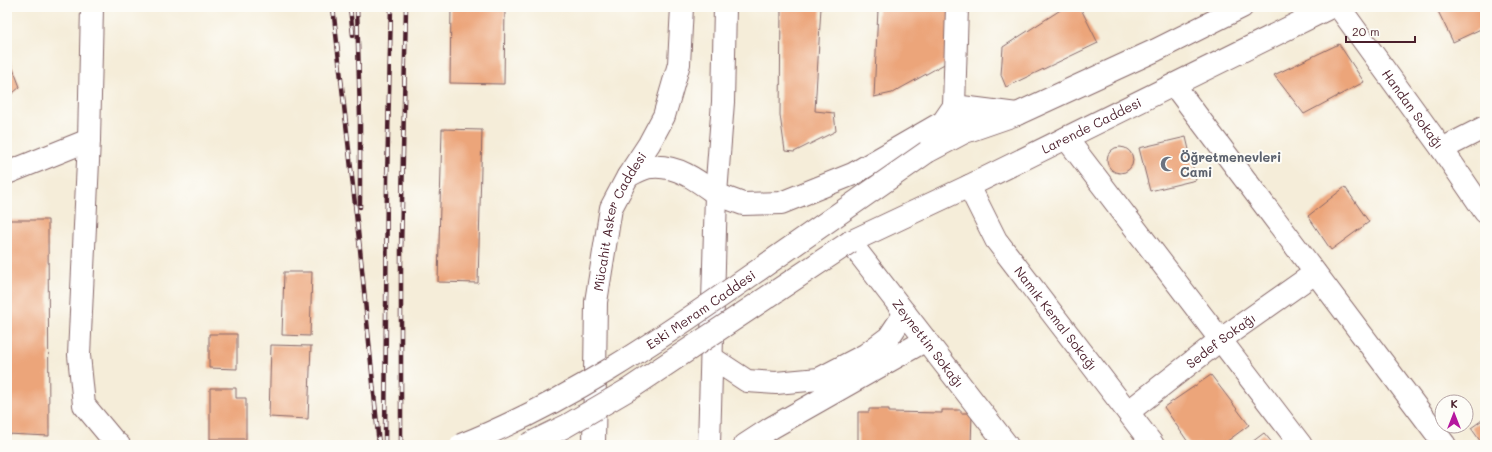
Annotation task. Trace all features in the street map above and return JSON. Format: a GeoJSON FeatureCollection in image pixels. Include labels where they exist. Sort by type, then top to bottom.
{"type":"FeatureCollection","features":[{"type":"Feature","properties":{"kind":"street"},"geometry":{"type":"LineString","coordinates":[[92,7],[89,140],[79,355],[84,405],[116,443]]}},
{"type":"Feature","properties":{"kind":"street","name":"Mücahit Asker Caddesi"},"geometry":{"type":"LineString","coordinates":[[594,445],[596,302],[611,208],[628,176],[649,144],[664,116],[679,64],[682,7]]}},
{"type":"Feature","properties":{"kind":"street"},"geometry":{"type":"LineString","coordinates":[[709,445],[716,194],[723,102],[725,7]]}},
{"type":"Feature","properties":{"kind":"street"},"geometry":{"type":"LineString","coordinates":[[957,7],[954,106],[965,132],[1017,114],[1156,50],[1242,7]]}},
{"type":"Feature","properties":{"kind":"street","name":"Larende Caddesi"},"geometry":{"type":"LineString","coordinates":[[850,242],[969,186],[1331,7]]}},
{"type":"Feature","properties":{"kind":"street","name":"Handan Sokağı"},"geometry":{"type":"LineString","coordinates":[[1339,7],[1442,149],[1485,212]]}},
{"type":"Feature","properties":{"kind":"street"},"geometry":{"type":"LineString","coordinates":[[1174,85],[1445,445]]}},
{"type":"Feature","properties":{"kind":"street"},"geometry":{"type":"LineString","coordinates":[[628,176],[651,167],[676,170],[696,179],[716,194],[743,204],[781,203],[853,174],[943,122],[954,106]]}},
{"type":"Feature","properties":{"kind":"street"},"geometry":{"type":"LineString","coordinates":[[954,106],[1017,114]]}},
{"type":"Feature","properties":{"kind":"street"},"geometry":{"type":"LineString","coordinates":[[1442,149],[1485,127]]}},
{"type":"Feature","properties":{"kind":"street","name":"Eski Meram Caddesi"},"geometry":{"type":"LineString","coordinates":[[461,445],[556,402],[654,342],[927,152],[965,132]]}},
{"type":"Feature","properties":{"kind":"street"},"geometry":{"type":"LineString","coordinates":[[1066,138],[1301,445]]}},
{"type":"Feature","properties":{"kind":"street"},"geometry":{"type":"LineString","coordinates":[[7,173],[89,140]]}},
{"type":"Feature","properties":{"kind":"street","name":"Namık Kemal Sokağı"},"geometry":{"type":"LineString","coordinates":[[969,186],[996,240],[1153,445]]}},
{"type":"Feature","properties":{"kind":"street","name":"Eski Meram Caddesi"},"geometry":{"type":"LineString","coordinates":[[527,445],[566,426],[631,388],[850,242]]}},
{"type":"Feature","properties":{"kind":"street","name":"Zeynettin Sokağı"},"geometry":{"type":"LineString","coordinates":[[850,242],[1007,445]]}},
{"type":"Feature","properties":{"kind":"street","name":"Sedef Sokağı"},"geometry":{"type":"LineString","coordinates":[[1128,412],[1220,340],[1315,273]]}},
{"type":"Feature","properties":{"kind":"street"},"geometry":{"type":"LineString","coordinates":[[712,358],[747,381],[776,383],[819,379],[865,355],[889,337],[905,313]]}},
{"type":"Feature","properties":{"kind":"street"},"geometry":{"type":"LineString","coordinates":[[745,445],[771,428],[926,340]]}},
{"type":"Feature","properties":{"kind":"building"},"geometry":{"type":"Polygon","coordinates":[[[451,7],[505,7],[504,84],[450,83],[451,7]]]}},
{"type":"Feature","properties":{"kind":"building"},"geometry":{"type":"Polygon","coordinates":[[[821,7],[815,111],[834,113],[836,131],[794,152],[785,151],[780,115],[781,8],[821,7]]]}},
{"type":"Feature","properties":{"kind":"building"},"geometry":{"type":"Polygon","coordinates":[[[952,7],[948,62],[892,93],[874,97],[878,9],[952,7]]]}},
{"type":"Feature","properties":{"kind":"building"},"geometry":{"type":"Polygon","coordinates":[[[1065,7],[1080,7],[1098,43],[1006,87],[1001,75],[1003,47],[1065,7]]]}},
{"type":"Feature","properties":{"kind":"building"},"geometry":{"type":"Polygon","coordinates":[[[1436,7],[1485,7],[1485,27],[1453,42],[1436,7]]]}},
{"type":"Feature","properties":{"kind":"building"},"geometry":{"type":"Polygon","coordinates":[[[1339,44],[1364,82],[1304,114],[1274,75],[1339,44]]]}},
{"type":"Feature","properties":{"kind":"building"},"geometry":{"type":"Polygon","coordinates":[[[7,53],[20,87],[7,98],[7,53]]]}},
{"type":"Feature","properties":{"kind":"building"},"geometry":{"type":"Polygon","coordinates":[[[442,129],[482,130],[478,283],[438,282],[442,129]]]}},
{"type":"Feature","properties":{"kind":"building","name":"Öğretmenevleri Cami"},"geometry":{"type":"Polygon","coordinates":[[[1186,137],[1196,180],[1150,191],[1139,148],[1186,137]]]}},
{"type":"Feature","properties":{"kind":"building"},"geometry":{"type":"Polygon","coordinates":[[[1120,147],[1129,151],[1133,160],[1129,169],[1120,173],[1111,169],[1107,160],[1111,151],[1120,147]]]}},
{"type":"Feature","properties":{"kind":"building"},"geometry":{"type":"Polygon","coordinates":[[[1345,187],[1369,222],[1331,250],[1308,216],[1345,187]]]}},
{"type":"Feature","properties":{"kind":"building"},"geometry":{"type":"Polygon","coordinates":[[[7,220],[48,220],[49,436],[7,434],[7,220]]]}},
{"type":"Feature","properties":{"kind":"building"},"geometry":{"type":"Polygon","coordinates":[[[284,272],[312,272],[310,336],[282,335],[284,272]]]}},
{"type":"Feature","properties":{"kind":"building"},"geometry":{"type":"Polygon","coordinates":[[[209,334],[237,334],[237,369],[209,368],[209,334]]]}},
{"type":"Feature","properties":{"kind":"building"},"geometry":{"type":"Polygon","coordinates":[[[271,345],[311,346],[308,419],[269,417],[271,345]]]}},
{"type":"Feature","properties":{"kind":"building"},"geometry":{"type":"Polygon","coordinates":[[[1211,375],[1249,425],[1222,445],[1190,445],[1164,407],[1211,375]]]}},
{"type":"Feature","properties":{"kind":"building"},"geometry":{"type":"Polygon","coordinates":[[[210,388],[236,388],[236,398],[246,398],[246,439],[210,439],[210,388]]]}},
{"type":"Feature","properties":{"kind":"building"},"geometry":{"type":"Polygon","coordinates":[[[869,409],[889,409],[889,412],[942,413],[942,410],[961,410],[961,413],[972,413],[971,445],[858,445],[858,412],[869,412],[869,409]]]}},
{"type":"Feature","properties":{"kind":"building"},"geometry":{"type":"Polygon","coordinates":[[[1485,418],[1485,445],[1483,445],[1474,432],[1474,426],[1485,418]]]}},
{"type":"Feature","properties":{"kind":"building"},"geometry":{"type":"Polygon","coordinates":[[[1264,433],[1274,445],[1248,445],[1264,433]]]}},
{"type":"Feature","properties":{"kind":"railway"},"geometry":{"type":"LineString","coordinates":[[333,7],[360,249],[379,445]]}},
{"type":"Feature","properties":{"kind":"railway"},"geometry":{"type":"LineString","coordinates":[[350,7],[353,35]]}},
{"type":"Feature","properties":{"kind":"railway"},"geometry":{"type":"LineString","coordinates":[[357,7],[360,117],[360,207]]}},
{"type":"Feature","properties":{"kind":"railway"},"geometry":{"type":"LineString","coordinates":[[385,445],[387,180],[391,7]]}},
{"type":"Feature","properties":{"kind":"railway"},"geometry":{"type":"LineString","coordinates":[[401,445],[401,251],[406,7]]}},
{"type":"Feature","properties":{"kind":"place","name":"Öğretmenevleri Cami"},"geometry":{"type":"Point","coordinates":[1168,164]}}]}
